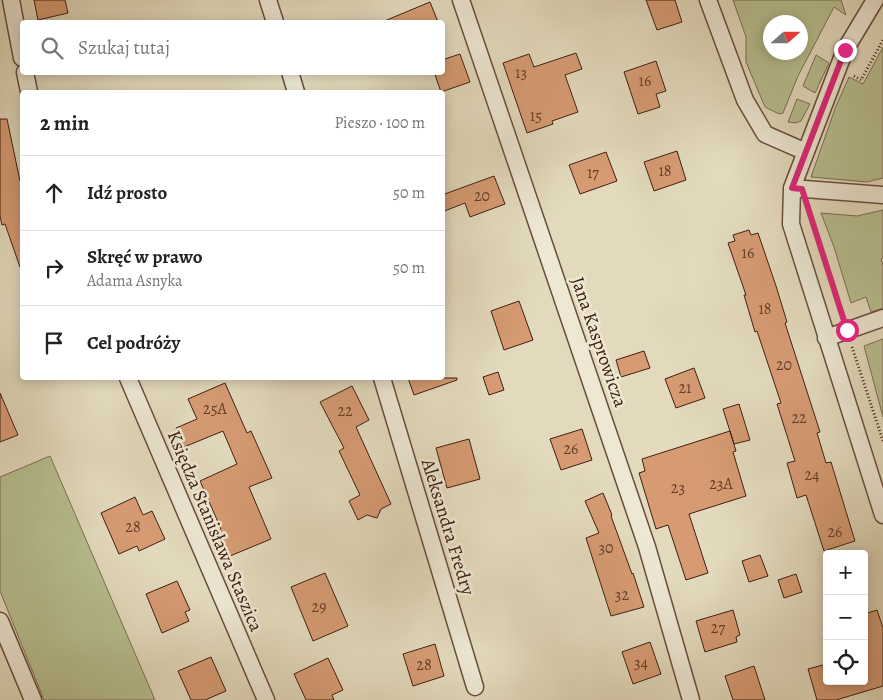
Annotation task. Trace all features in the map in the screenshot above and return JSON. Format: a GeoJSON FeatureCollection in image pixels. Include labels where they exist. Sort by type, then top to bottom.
{"type":"FeatureCollection","features":[{"type":"Feature","properties":{"kind":"street"},"geometry":{"type":"LineString","coordinates":[[11,0],[20,47]]}},
{"type":"Feature","properties":{"kind":"street"},"geometry":{"type":"LineString","coordinates":[[268,0],[274,20]]}},
{"type":"Feature","properties":{"kind":"street","name":"Jana Kasprowicza"},"geometry":{"type":"LineString","coordinates":[[460,0],[647,547],[692,700]]}},
{"type":"Feature","properties":{"kind":"street"},"geometry":{"type":"LineString","coordinates":[[708,0],[745,100],[764,134],[806,152]]}},
{"type":"Feature","properties":{"kind":"street"},"geometry":{"type":"LineString","coordinates":[[874,0],[845,50],[806,152],[791,224],[826,338],[879,490],[883,515]]}},
{"type":"Feature","properties":{"kind":"street"},"geometry":{"type":"LineString","coordinates":[[26,75],[29,90]]}},
{"type":"Feature","properties":{"kind":"street"},"geometry":{"type":"LineString","coordinates":[[291,75],[295,90]]}},
{"type":"Feature","properties":{"kind":"street"},"geometry":{"type":"LineString","coordinates":[[797,188],[883,195]]}},
{"type":"Feature","properties":{"kind":"street"},"geometry":{"type":"LineString","coordinates":[[826,338],[883,318]]}},
{"type":"Feature","properties":{"kind":"street","name":"Księdza Stanisława Staszica"},"geometry":{"type":"LineString","coordinates":[[129,380],[266,700]]}},
{"type":"Feature","properties":{"kind":"street","name":"Aleksandra Fredry"},"geometry":{"type":"LineString","coordinates":[[383,380],[475,687]]}},
{"type":"Feature","properties":{"kind":"street"},"geometry":{"type":"LineString","coordinates":[[0,621],[33,700]]}},
{"type":"Feature","properties":{"kind":"path"},"geometry":{"type":"LineString","coordinates":[[849,74],[861,80],[883,40]]}},
{"type":"Feature","properties":{"kind":"path"},"geometry":{"type":"LineString","coordinates":[[797,188],[847,330],[883,441]]}},
{"type":"Feature","properties":{"kind":"green space"},"geometry":{"type":"Polygon","coordinates":[[[733,0],[841,0],[846,15],[834,7],[808,57],[808,15],[763,15],[763,60],[806,60],[783,113],[779,114],[765,107],[746,62],[746,37],[733,0]]]}},
{"type":"Feature","properties":{"kind":"green space"},"geometry":{"type":"Polygon","coordinates":[[[883,47],[883,178],[867,182],[811,177],[836,106],[849,77],[863,84],[883,47]]]}},
{"type":"Feature","properties":{"kind":"green space"},"geometry":{"type":"Polygon","coordinates":[[[816,55],[829,63],[815,93],[803,86],[816,55]]]}},
{"type":"Feature","properties":{"kind":"green space"},"geometry":{"type":"Polygon","coordinates":[[[797,99],[810,104],[801,121],[795,123],[788,122],[797,99]]]}},
{"type":"Feature","properties":{"kind":"green space"},"geometry":{"type":"Polygon","coordinates":[[[883,210],[883,258],[881,259],[883,265],[883,308],[871,312],[866,297],[851,303],[834,247],[821,213],[857,216],[883,210]]]}},
{"type":"Feature","properties":{"kind":"green space"},"geometry":{"type":"Polygon","coordinates":[[[883,339],[883,417],[864,346],[883,339]]]}},
{"type":"Feature","properties":{"kind":"green space"},"geometry":{"type":"Polygon","coordinates":[[[50,456],[155,700],[44,700],[0,591],[0,477],[50,456]]]}},
{"type":"Feature","properties":{"kind":"building"},"geometry":{"type":"Polygon","coordinates":[[[34,0],[65,0],[68,13],[38,20],[34,0]]]}},
{"type":"Feature","properties":{"kind":"building"},"geometry":{"type":"Polygon","coordinates":[[[646,0],[675,0],[682,22],[657,30],[646,0]]]}},
{"type":"Feature","properties":{"kind":"building"},"geometry":{"type":"Polygon","coordinates":[[[430,2],[437,20],[387,20],[430,2]]]}},
{"type":"Feature","properties":{"kind":"building"},"geometry":{"type":"Polygon","coordinates":[[[576,53],[582,69],[565,75],[578,112],[552,121],[553,124],[527,133],[503,63],[529,54],[534,67],[576,53]]]}},
{"type":"Feature","properties":{"kind":"building"},"geometry":{"type":"Polygon","coordinates":[[[460,54],[470,82],[445,91],[440,90],[435,75],[445,75],[445,59],[460,54]]]}},
{"type":"Feature","properties":{"kind":"building"},"geometry":{"type":"Polygon","coordinates":[[[656,61],[666,91],[656,94],[660,107],[638,114],[624,72],[656,61]]]}},
{"type":"Feature","properties":{"kind":"building"},"geometry":{"type":"Polygon","coordinates":[[[0,119],[7,119],[20,181],[20,267],[5,224],[2,225],[0,216],[0,119]]]}},
{"type":"Feature","properties":{"kind":"building"},"geometry":{"type":"Polygon","coordinates":[[[677,151],[686,180],[654,191],[644,162],[677,151]]]}},
{"type":"Feature","properties":{"kind":"building"},"geometry":{"type":"Polygon","coordinates":[[[606,152],[617,181],[580,194],[569,165],[606,152]]]}},
{"type":"Feature","properties":{"kind":"building"},"geometry":{"type":"Polygon","coordinates":[[[494,176],[505,204],[470,217],[465,203],[445,211],[445,194],[494,176]]]}},
{"type":"Feature","properties":{"kind":"building"},"geometry":{"type":"Polygon","coordinates":[[[749,230],[751,235],[758,233],[820,432],[817,433],[826,463],[831,462],[855,541],[824,550],[806,495],[797,498],[787,463],[795,461],[777,404],[781,403],[757,331],[755,332],[744,295],[746,295],[728,243],[735,241],[733,235],[749,230]]]}},
{"type":"Feature","properties":{"kind":"building"},"geometry":{"type":"Polygon","coordinates":[[[519,301],[533,340],[504,350],[491,311],[519,301]]]}},
{"type":"Feature","properties":{"kind":"building"},"geometry":{"type":"Polygon","coordinates":[[[644,351],[650,368],[621,377],[616,360],[644,351]]]}},
{"type":"Feature","properties":{"kind":"building"},"geometry":{"type":"Polygon","coordinates":[[[694,368],[705,398],[676,408],[665,379],[694,368]]]}},
{"type":"Feature","properties":{"kind":"building"},"geometry":{"type":"Polygon","coordinates":[[[498,372],[504,390],[489,395],[483,377],[498,372]]]}},
{"type":"Feature","properties":{"kind":"building"},"geometry":{"type":"Polygon","coordinates":[[[445,378],[457,378],[457,380],[414,395],[409,380],[445,380],[445,378]]]}},
{"type":"Feature","properties":{"kind":"building"},"geometry":{"type":"Polygon","coordinates":[[[225,383],[247,433],[251,431],[272,478],[249,487],[271,539],[230,556],[219,530],[221,529],[200,481],[237,464],[223,431],[184,447],[176,428],[197,419],[188,399],[225,383]]]}},
{"type":"Feature","properties":{"kind":"building"},"geometry":{"type":"Polygon","coordinates":[[[352,386],[369,420],[356,427],[391,504],[381,509],[377,518],[367,515],[358,520],[349,501],[360,495],[339,451],[344,448],[320,402],[352,386]]]}},
{"type":"Feature","properties":{"kind":"building"},"geometry":{"type":"Polygon","coordinates":[[[0,393],[18,435],[0,442],[0,393]]]}},
{"type":"Feature","properties":{"kind":"building"},"geometry":{"type":"Polygon","coordinates":[[[739,404],[750,440],[734,444],[723,409],[739,404]]]}},
{"type":"Feature","properties":{"kind":"building"},"geometry":{"type":"Polygon","coordinates":[[[582,429],[592,460],[561,470],[550,439],[582,429]]]}},
{"type":"Feature","properties":{"kind":"building"},"geometry":{"type":"Polygon","coordinates":[[[730,431],[736,451],[733,452],[746,496],[689,514],[708,573],[686,580],[668,525],[656,529],[639,473],[645,471],[642,459],[730,431]]]}},
{"type":"Feature","properties":{"kind":"building"},"geometry":{"type":"Polygon","coordinates":[[[469,439],[480,479],[447,488],[436,448],[469,439]]]}},
{"type":"Feature","properties":{"kind":"building"},"geometry":{"type":"Polygon","coordinates":[[[603,493],[644,607],[611,616],[586,538],[599,533],[585,501],[603,493]]]}},
{"type":"Feature","properties":{"kind":"building"},"geometry":{"type":"Polygon","coordinates":[[[135,497],[143,515],[152,511],[165,539],[139,551],[137,546],[119,554],[101,513],[135,497]]]}},
{"type":"Feature","properties":{"kind":"building"},"geometry":{"type":"Polygon","coordinates":[[[760,555],[768,576],[749,582],[742,561],[760,555]]]}},
{"type":"Feature","properties":{"kind":"building"},"geometry":{"type":"Polygon","coordinates":[[[325,573],[348,626],[313,641],[291,587],[325,573]]]}},
{"type":"Feature","properties":{"kind":"building"},"geometry":{"type":"Polygon","coordinates":[[[796,574],[802,592],[784,598],[778,580],[796,574]]]}},
{"type":"Feature","properties":{"kind":"building"},"geometry":{"type":"Polygon","coordinates":[[[177,581],[190,610],[185,612],[189,621],[162,633],[146,594],[177,581]]]}},
{"type":"Feature","properties":{"kind":"building"},"geometry":{"type":"Polygon","coordinates":[[[733,610],[740,635],[736,637],[737,642],[705,652],[696,621],[733,610]]]}},
{"type":"Feature","properties":{"kind":"building"},"geometry":{"type":"Polygon","coordinates":[[[877,610],[883,628],[883,686],[836,700],[817,700],[808,669],[823,665],[823,685],[868,685],[868,613],[877,610]]]}},
{"type":"Feature","properties":{"kind":"building"},"geometry":{"type":"Polygon","coordinates":[[[650,642],[661,674],[633,684],[622,652],[650,642]]]}},
{"type":"Feature","properties":{"kind":"building"},"geometry":{"type":"Polygon","coordinates":[[[435,644],[444,676],[413,686],[403,654],[435,644]]]}},
{"type":"Feature","properties":{"kind":"building"},"geometry":{"type":"Polygon","coordinates":[[[211,657],[226,691],[205,700],[191,700],[178,671],[211,657]]]}},
{"type":"Feature","properties":{"kind":"building"},"geometry":{"type":"Polygon","coordinates":[[[328,658],[343,690],[332,695],[334,700],[306,700],[294,674],[328,658]]]}},
{"type":"Feature","properties":{"kind":"building"},"geometry":{"type":"Polygon","coordinates":[[[754,666],[765,700],[733,700],[725,676],[754,666]]]}},
{"type":"Feature","properties":{"kind":"route"},"geometry":{"type":"LineString","coordinates":[[845,50],[792,188],[802,189],[847,330]]}}]}
